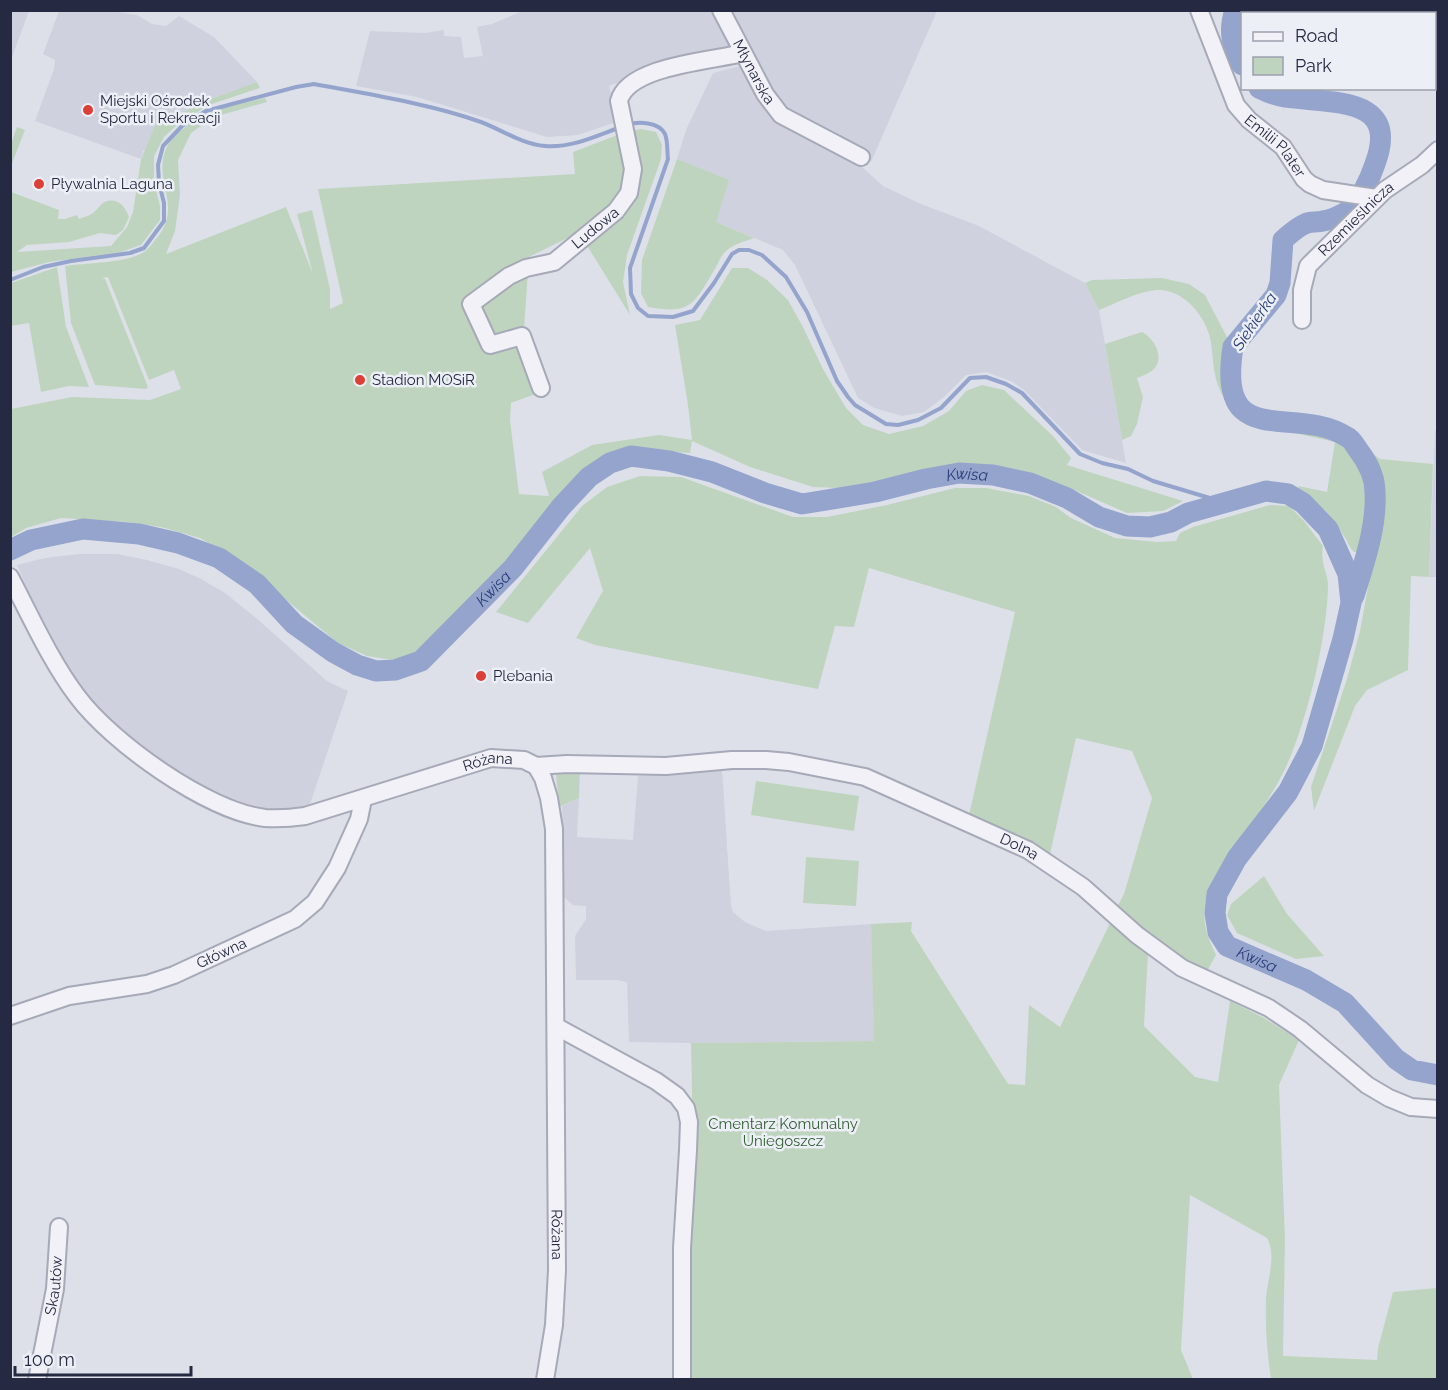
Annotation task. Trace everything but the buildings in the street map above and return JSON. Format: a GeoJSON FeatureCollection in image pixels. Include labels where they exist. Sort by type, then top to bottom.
{"type":"FeatureCollection","features":[{"type":"Feature","properties":{"kind":"street","name":"Młynarska"},"geometry":{"type":"LineString","coordinates":[[721,10],[765,94],[781,115],[861,158]]}},
{"type":"Feature","properties":{"kind":"street","name":"Emilii Plater"},"geometry":{"type":"LineString","coordinates":[[1199,10],[1232,97],[1243,114],[1283,147],[1300,174],[1310,184],[1323,190],[1372,197]]}},
{"type":"Feature","properties":{"kind":"street","name":"Ludowa"},"geometry":{"type":"LineString","coordinates":[[541,388],[522,336],[490,345],[471,304],[509,276],[526,268],[554,262],[616,211],[628,193],[633,169],[621,115],[619,101],[621,93],[638,79],[670,68],[743,53]]}},
{"type":"Feature","properties":{"kind":"street","name":"Rzemieślnicza"},"geometry":{"type":"LineString","coordinates":[[1302,320],[1302,290],[1308,266],[1372,197],[1422,165],[1437,150]]}},
{"type":"Feature","properties":{"kind":"street"},"geometry":{"type":"LineString","coordinates":[[1422,165],[1437,173]]}},
{"type":"Feature","properties":{"kind":"street","name":"Różana"},"geometry":{"type":"LineString","coordinates":[[12,585],[61,672],[90,713],[131,749],[179,783],[219,804],[262,818],[284,819],[305,816],[363,799],[491,758],[524,759],[536,766],[546,787],[554,828],[557,1027],[557,1270],[554,1325],[545,1380]]}},
{"type":"Feature","properties":{"kind":"street","name":"Dolna"},"geometry":{"type":"LineString","coordinates":[[536,766],[567,764],[666,766],[732,760],[766,760],[789,762],[865,777],[1028,850],[1083,887],[1137,935],[1182,968],[1269,1008],[1300,1029],[1367,1085],[1389,1098],[1411,1107],[1437,1109]]}},
{"type":"Feature","properties":{"kind":"street","name":"Główna"},"geometry":{"type":"LineString","coordinates":[[10,1016],[69,996],[147,984],[174,975],[295,919],[315,902],[337,868],[359,819],[363,799]]}},
{"type":"Feature","properties":{"kind":"street"},"geometry":{"type":"LineString","coordinates":[[557,1027],[656,1081],[677,1096],[686,1108],[689,1122],[682,1248],[682,1380]]}},
{"type":"Feature","properties":{"kind":"street","name":"Skautów"},"geometry":{"type":"LineString","coordinates":[[37,1380],[55,1289],[59,1227]]}},
{"type":"Feature","properties":{"kind":"shaded area"},"geometry":{"type":"Polygon","coordinates":[[[612,10],[614,12],[617,10],[715,11],[724,26],[729,46],[649,70],[609,86],[619,121],[578,135],[547,137],[417,97],[356,86],[370,31],[425,33],[444,30],[444,36],[461,37],[464,58],[483,56],[477,27],[492,24],[522,11],[612,10]]]}},
{"type":"Feature","properties":{"kind":"shaded area"},"geometry":{"type":"Polygon","coordinates":[[[10,11],[29,11],[11,60],[10,11]]]}},
{"type":"Feature","properties":{"kind":"shaded area"},"geometry":{"type":"Polygon","coordinates":[[[59,11],[111,11],[137,15],[152,24],[166,26],[179,16],[214,37],[257,82],[208,100],[143,151],[141,159],[35,121],[54,69],[55,60],[43,54],[59,11]]]}},
{"type":"Feature","properties":{"kind":"shaded area"},"geometry":{"type":"Polygon","coordinates":[[[729,11],[937,11],[871,162],[787,112],[780,105],[729,11]]]}},
{"type":"Feature","properties":{"kind":"shaded area"},"geometry":{"type":"Polygon","coordinates":[[[740,66],[757,98],[781,122],[850,156],[883,186],[921,204],[979,226],[1085,283],[1099,310],[1126,463],[1082,450],[1024,390],[1013,382],[986,372],[966,375],[944,397],[924,412],[902,416],[874,408],[858,398],[795,265],[783,250],[716,222],[677,159],[686,130],[713,73],[740,66]]]}},
{"type":"Feature","properties":{"kind":"shaded area"},"geometry":{"type":"Polygon","coordinates":[[[1435,431],[1438,431],[1437,577],[1429,577],[1435,431]]]}},
{"type":"Feature","properties":{"kind":"shaded area"},"geometry":{"type":"Polygon","coordinates":[[[78,554],[117,554],[147,560],[179,569],[201,579],[225,593],[256,618],[327,681],[348,691],[309,807],[274,811],[233,800],[204,788],[135,746],[104,714],[78,684],[45,629],[17,565],[45,558],[78,554]]]}},
{"type":"Feature","properties":{"kind":"shaded area"},"geometry":{"type":"Polygon","coordinates":[[[722,769],[733,912],[745,922],[766,931],[871,924],[875,1041],[629,1042],[627,982],[576,980],[575,936],[586,919],[586,906],[573,905],[564,897],[562,806],[579,798],[577,837],[633,840],[638,776],[722,769]]]}},
{"type":"Feature","properties":{"kind":"green space"},"geometry":{"type":"Polygon","coordinates":[[[257,82],[260,88],[209,105],[178,124],[164,137],[154,156],[154,182],[160,206],[160,220],[141,245],[121,252],[49,262],[11,272],[11,192],[59,210],[58,219],[77,215],[79,219],[90,215],[107,201],[115,201],[122,205],[129,217],[123,230],[116,235],[100,233],[69,242],[27,245],[17,252],[111,246],[127,227],[133,212],[141,159],[155,126],[208,100],[257,82]]]}},
{"type":"Feature","properties":{"kind":"green space"},"geometry":{"type":"Polygon","coordinates":[[[265,98],[267,102],[214,117],[191,133],[178,160],[180,195],[175,231],[166,254],[286,207],[313,274],[297,214],[312,210],[330,289],[330,309],[343,303],[318,189],[575,174],[573,152],[620,134],[626,162],[626,176],[623,190],[616,201],[606,212],[582,230],[529,257],[524,330],[546,390],[511,403],[510,420],[519,494],[549,496],[542,472],[592,445],[659,435],[692,440],[675,325],[700,320],[732,268],[748,268],[767,280],[788,300],[823,369],[846,408],[863,425],[889,434],[923,426],[949,411],[966,391],[982,385],[1004,390],[1053,436],[1071,458],[1067,465],[1183,501],[1163,511],[1127,513],[1039,477],[973,464],[917,473],[865,489],[813,487],[750,467],[692,441],[690,453],[625,451],[594,463],[516,552],[414,655],[393,660],[367,656],[338,643],[243,564],[200,538],[161,527],[127,522],[61,518],[26,528],[11,537],[11,409],[72,397],[150,400],[181,389],[174,370],[149,380],[108,277],[102,278],[105,279],[148,387],[146,389],[95,385],[71,323],[65,266],[126,259],[146,251],[164,228],[167,216],[163,161],[169,144],[188,125],[211,112],[265,98]]]}},
{"type":"Feature","properties":{"kind":"green space"},"geometry":{"type":"Polygon","coordinates":[[[17,127],[25,130],[11,166],[11,144],[17,127]]]}},
{"type":"Feature","properties":{"kind":"green space"},"geometry":{"type":"Polygon","coordinates":[[[641,129],[656,132],[662,145],[661,159],[627,255],[623,282],[630,315],[586,244],[628,204],[632,131],[641,129]]]}},
{"type":"Feature","properties":{"kind":"green space"},"geometry":{"type":"Polygon","coordinates":[[[677,159],[729,180],[716,222],[754,238],[735,245],[725,252],[700,293],[688,305],[681,308],[661,309],[648,307],[641,293],[642,260],[677,159]]]}},
{"type":"Feature","properties":{"kind":"green space"},"geometry":{"type":"Polygon","coordinates":[[[57,267],[66,327],[89,387],[69,386],[41,392],[29,323],[11,326],[11,283],[57,267]]]}},
{"type":"Feature","properties":{"kind":"green space"},"geometry":{"type":"Polygon","coordinates":[[[1162,278],[1189,284],[1205,295],[1228,339],[1225,363],[1231,404],[1239,419],[1225,400],[1218,385],[1206,325],[1189,303],[1173,293],[1156,290],[1134,295],[1099,310],[1085,283],[1092,280],[1162,278]]]}},
{"type":"Feature","properties":{"kind":"green space"},"geometry":{"type":"Polygon","coordinates":[[[1142,332],[1157,348],[1158,359],[1152,370],[1137,378],[1143,397],[1137,424],[1131,436],[1122,440],[1105,344],[1142,332]]]}},
{"type":"Feature","properties":{"kind":"green space"},"geometry":{"type":"Polygon","coordinates":[[[1302,430],[1327,433],[1344,440],[1366,470],[1370,498],[1369,526],[1361,552],[1352,550],[1326,512],[1301,496],[1298,486],[1327,492],[1335,442],[1285,431],[1302,430]]]}},
{"type":"Feature","properties":{"kind":"green space"},"geometry":{"type":"Polygon","coordinates":[[[1372,453],[1380,459],[1433,464],[1429,577],[1411,576],[1408,670],[1367,690],[1355,706],[1314,811],[1311,787],[1347,679],[1360,631],[1382,510],[1383,480],[1372,453]]]}},
{"type":"Feature","properties":{"kind":"green space"},"geometry":{"type":"Polygon","coordinates":[[[640,476],[681,477],[793,517],[827,517],[955,488],[986,488],[1029,496],[1056,507],[1071,518],[1115,538],[1157,542],[1176,541],[1180,533],[1193,527],[1270,505],[1289,506],[1323,546],[1328,586],[1320,654],[1301,728],[1285,769],[1209,890],[1204,920],[1216,955],[1206,973],[1115,911],[1124,894],[1152,798],[1132,751],[1076,738],[1050,854],[969,815],[1015,612],[869,568],[854,627],[835,626],[818,689],[595,645],[576,638],[603,591],[590,548],[528,623],[496,612],[582,506],[607,487],[640,476]]]}},
{"type":"Feature","properties":{"kind":"green space"},"geometry":{"type":"Polygon","coordinates":[[[580,769],[579,798],[559,807],[556,774],[580,769]]]}},
{"type":"Feature","properties":{"kind":"green space"},"geometry":{"type":"Polygon","coordinates":[[[756,781],[859,796],[854,831],[751,815],[756,781]]]}},
{"type":"Feature","properties":{"kind":"green space"},"geometry":{"type":"Polygon","coordinates":[[[806,857],[859,861],[856,906],[803,903],[806,857]]]}},
{"type":"Feature","properties":{"kind":"green space"},"geometry":{"type":"Polygon","coordinates":[[[1264,876],[1287,914],[1324,956],[1296,959],[1237,933],[1227,915],[1231,904],[1264,876]]]}},
{"type":"Feature","properties":{"kind":"green space","name":"Cmentarz Komunalny Uniegoszcz"},"geometry":{"type":"Polygon","coordinates":[[[1111,921],[1148,954],[1144,1026],[1195,1077],[1218,1082],[1230,1001],[1264,1018],[1299,1040],[1279,1085],[1285,1239],[1283,1356],[1377,1360],[1393,1292],[1437,1288],[1437,1379],[1271,1379],[1266,1309],[1271,1253],[1267,1238],[1190,1195],[1181,1350],[1193,1379],[679,1380],[693,1142],[691,1043],[874,1041],[871,924],[912,922],[911,931],[1008,1084],[1025,1085],[1029,1005],[1060,1027],[1111,921]]]}},
{"type":"Feature","properties":{"kind":"waterway","name":"Siekierka"},"geometry":{"type":"LineString","coordinates":[[1235,10],[1232,39],[1241,63]]}},
{"type":"Feature","properties":{"kind":"waterway"},"geometry":{"type":"LineString","coordinates":[[10,280],[43,267],[130,253],[144,248],[164,221],[164,203],[159,183],[158,165],[163,146],[182,126],[206,111],[296,87],[314,84],[420,105],[481,122],[520,140],[545,146],[574,143],[621,127]]}},
{"type":"Feature","properties":{"kind":"waterway","name":"Siekierka"},"geometry":{"type":"LineString","coordinates":[[1263,90],[1282,96],[1356,107],[1370,114],[1378,125],[1380,141],[1375,164],[1364,189],[1352,207],[1333,218],[1302,225],[1283,240],[1280,283],[1276,295],[1233,347],[1231,380],[1236,401],[1248,414],[1264,419],[1326,428],[1350,439],[1365,460],[1374,481],[1374,518],[1369,545],[1354,596]]}},
{"type":"Feature","properties":{"kind":"waterway"},"geometry":{"type":"LineString","coordinates":[[628,125],[643,123],[658,127],[665,134],[667,143],[668,159],[630,268],[631,294],[638,308],[648,316],[673,317],[693,311],[732,254],[739,250],[749,250],[762,255],[786,277],[807,312],[837,381],[848,397],[855,405],[886,424],[898,425],[918,420],[941,408],[970,378],[986,377],[1022,393],[1080,454],[1102,463],[1128,469],[1153,481],[1223,502]]}},
{"type":"Feature","properties":{"kind":"waterway","name":"Kwisa"},"geometry":{"type":"LineString","coordinates":[[10,550],[31,540],[83,529],[139,534],[178,543],[219,558],[257,584],[294,624],[333,652],[357,665],[376,671],[395,670],[421,661],[513,568],[561,507],[589,477],[610,463],[631,456],[669,461],[712,472],[765,493],[802,504],[875,492],[959,473],[993,475],[1030,483],[1067,498],[1099,517],[1127,526],[1150,527],[1171,522],[1188,513],[1266,491],[1288,494],[1303,503],[1328,529],[1348,574],[1351,603],[1312,746],[1288,792],[1237,858],[1217,894],[1215,913],[1218,932],[1227,946],[1306,980],[1345,1003],[1396,1059],[1412,1070],[1438,1075]]}},
{"type":"Feature","properties":{"kind":"place","name":"Miejski Ośrodek Sportu i Rekreacji"},"geometry":{"type":"Point","coordinates":[88,110]}},
{"type":"Feature","properties":{"kind":"place","name":"Pływalnia Laguna"},"geometry":{"type":"Point","coordinates":[39,184]}},
{"type":"Feature","properties":{"kind":"place","name":"Stadion MOSiR"},"geometry":{"type":"Point","coordinates":[360,380]}},
{"type":"Feature","properties":{"kind":"place","name":"Plebania"},"geometry":{"type":"Point","coordinates":[481,676]}}]}
